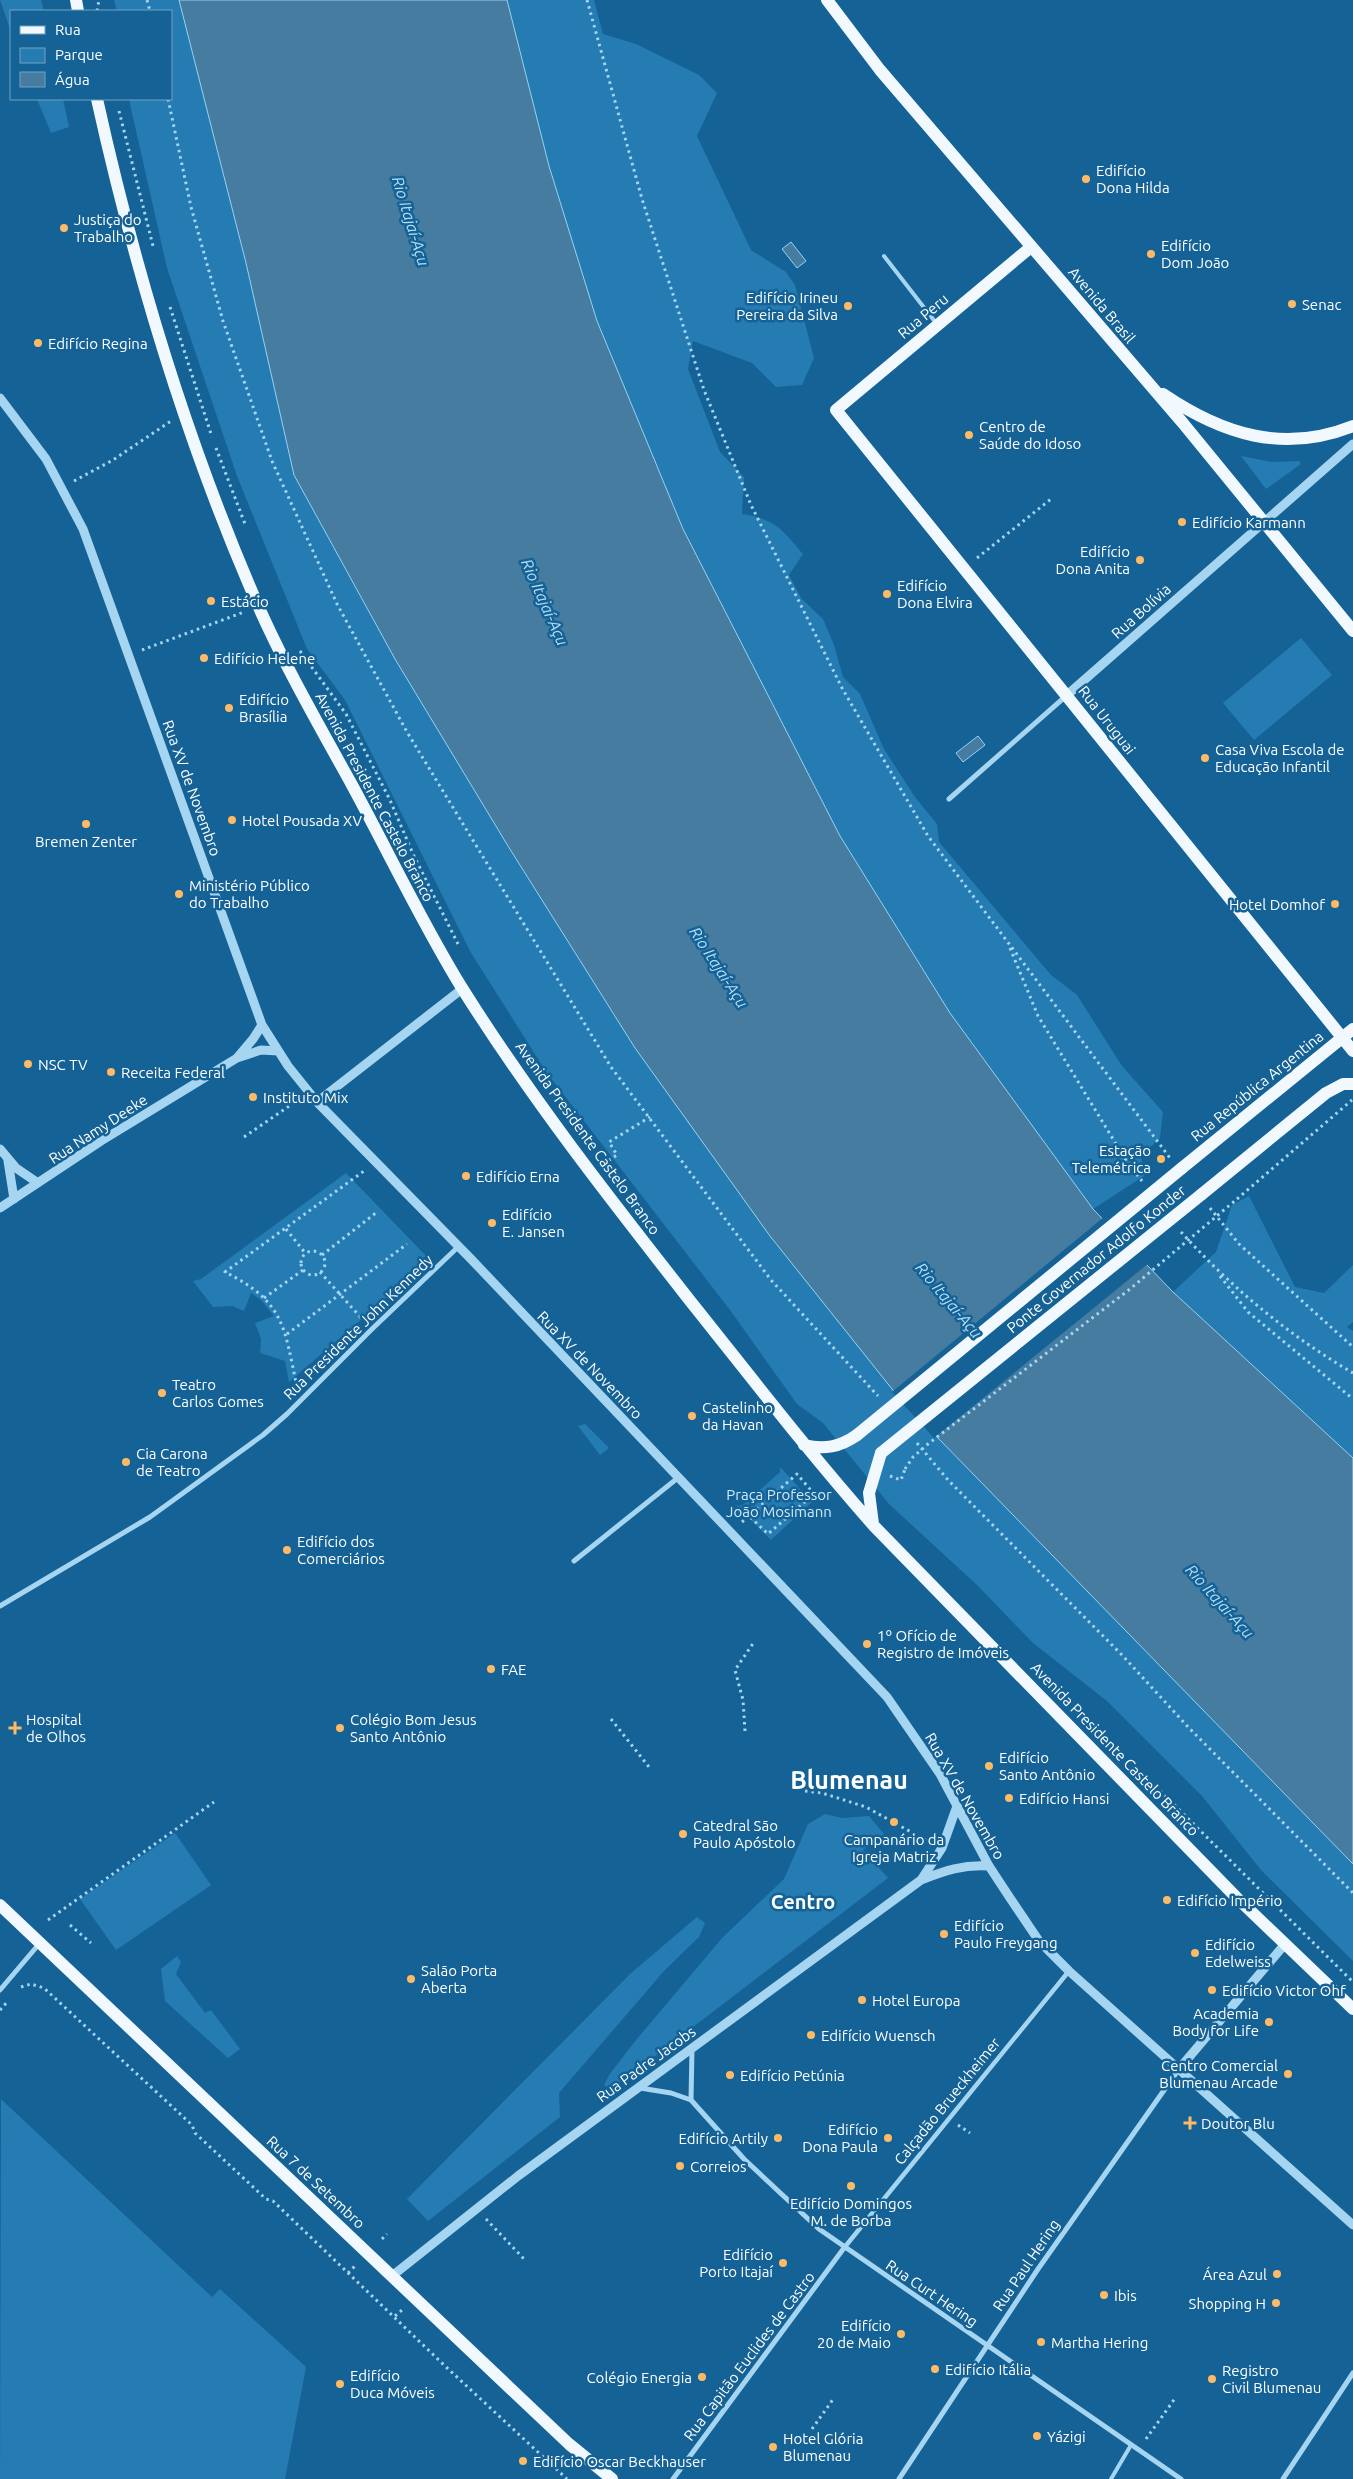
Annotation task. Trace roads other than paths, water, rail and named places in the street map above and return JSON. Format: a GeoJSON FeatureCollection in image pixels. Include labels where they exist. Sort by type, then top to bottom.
{"type":"FeatureCollection","features":[{"type":"Feature","properties":{"kind":"main road","name":"Avenida Brasil"},"geometry":{"type":"LineString","coordinates":[[827,0],[880,70],[1182,422],[1353,631]]}},
{"type":"Feature","properties":{"kind":"main road","name":"Avenida Presidente Castelo Branco"},"geometry":{"type":"LineString","coordinates":[[97,100],[126,218],[182,414],[259,607],[297,687],[352,785],[437,946],[462,988],[542,1108],[804,1445],[874,1526],[1285,1944],[1353,2009]]}},
{"type":"Feature","properties":{"kind":"main road","name":"Rua Peru"},"geometry":{"type":"LineString","coordinates":[[836,410],[1031,247]]}},
{"type":"Feature","properties":{"kind":"main road"},"geometry":{"type":"LineString","coordinates":[[1146,382],[1188,411],[1245,435],[1283,440],[1315,437],[1353,426]]}},
{"type":"Feature","properties":{"kind":"main road","name":"Rua Uruguai"},"geometry":{"type":"LineString","coordinates":[[836,410],[1353,1051]]}},
{"type":"Feature","properties":{"kind":"main road","name":"Rua República Argentina"},"geometry":{"type":"LineString","coordinates":[[1178,1165],[1353,1029]]}},
{"type":"Feature","properties":{"kind":"main road","name":"Ponte Governador Adolfo Konder"},"geometry":{"type":"LineString","coordinates":[[874,1526],[869,1493],[881,1453],[1326,1093],[1343,1084],[1353,1084]]}},
{"type":"Feature","properties":{"kind":"main road","name":"Ponte Governador Adolfo Konder"},"geometry":{"type":"LineString","coordinates":[[804,1445],[815,1448],[837,1446],[857,1435],[1178,1165]]}},
{"type":"Feature","properties":{"kind":"main road","name":"Rua 7 de Setembro"},"geometry":{"type":"LineString","coordinates":[[0,1905],[569,2444],[612,2479]]}},
{"type":"Feature","properties":{"kind":"street","name":"Rua XV de Novembro"},"geometry":{"type":"LineString","coordinates":[[0,398],[46,459],[62,486],[83,529],[262,1025],[278,1051],[317,1102],[679,1477],[887,1697],[940,1774],[989,1866],[1039,1941],[1069,1971],[1353,2225]]}},
{"type":"Feature","properties":{"kind":"street","name":"Rua Bolívia"},"geometry":{"type":"LineString","coordinates":[[949,800],[1353,444]]}},
{"type":"Feature","properties":{"kind":"street"},"geometry":{"type":"LineString","coordinates":[[317,1102],[462,988]]}},
{"type":"Feature","properties":{"kind":"street","name":"Rua Namy Deeke"},"geometry":{"type":"LineString","coordinates":[[237,1058],[262,1025]]}},
{"type":"Feature","properties":{"kind":"street","name":"Rua Namy Deeke"},"geometry":{"type":"LineString","coordinates":[[0,1208],[101,1141],[237,1058],[261,1050],[278,1051]]}},
{"type":"Feature","properties":{"kind":"street"},"geometry":{"type":"LineString","coordinates":[[0,1149],[8,1161],[38,1183]]}},
{"type":"Feature","properties":{"kind":"street"},"geometry":{"type":"LineString","coordinates":[[8,1161],[14,1199]]}},
{"type":"Feature","properties":{"kind":"street","name":"Rua Presidente John Kennedy"},"geometry":{"type":"LineString","coordinates":[[0,1606],[150,1517],[224,1464],[287,1414],[458,1247]]}},
{"type":"Feature","properties":{"kind":"street"},"geometry":{"type":"LineString","coordinates":[[574,1561],[679,1477]]}},
{"type":"Feature","properties":{"kind":"street","name":"Rua Padre Jacobs"},"geometry":{"type":"LineString","coordinates":[[921,1880],[942,1848],[957,1806]]}},
{"type":"Feature","properties":{"kind":"street","name":"Rua Padre Jacobs"},"geometry":{"type":"LineString","coordinates":[[392,2276],[637,2088],[921,1880],[955,1868],[973,1865],[989,1866]]}},
{"type":"Feature","properties":{"kind":"street"},"geometry":{"type":"LineString","coordinates":[[0,1990],[39,1944]]}},
{"type":"Feature","properties":{"kind":"street"},"geometry":{"type":"LineString","coordinates":[[1179,2069],[1285,1944]]}},
{"type":"Feature","properties":{"kind":"street","name":"Calçadão Brueckheimer"},"geometry":{"type":"LineString","coordinates":[[844,2248],[1069,1971]]}},
{"type":"Feature","properties":{"kind":"street"},"geometry":{"type":"LineString","coordinates":[[637,2088],[671,2093],[691,2100],[692,2047]]}},
{"type":"Feature","properties":{"kind":"street","name":"Rua Paul Hering"},"geometry":{"type":"LineString","coordinates":[[898,2479],[1044,2261],[1179,2069]]}},
{"type":"Feature","properties":{"kind":"street","name":"Rua Curt Hering"},"geometry":{"type":"LineString","coordinates":[[691,2100],[744,2159],[819,2229],[1181,2479]]}},
{"type":"Feature","properties":{"kind":"street","name":"Rua Capitão Euclides de Castro"},"geometry":{"type":"LineString","coordinates":[[673,2479],[844,2248]]}},
{"type":"Feature","properties":{"kind":"street"},"geometry":{"type":"LineString","coordinates":[[1283,2479],[1353,2373]]}},
{"type":"Feature","properties":{"kind":"lane"},"geometry":{"type":"LineString","coordinates":[[884,256],[937,325]]}},
{"type":"Feature","properties":{"kind":"lane"},"geometry":{"type":"LineString","coordinates":[[1111,2479],[1131,2445]]}},
{"type":"Feature","properties":{"kind":"water","name":"Rio Itajaí-Açu"},"geometry":{"type":"Polygon","coordinates":[[[179,0],[507,0],[549,166],[597,321],[683,529],[840,836],[950,1013],[1093,1209],[1173,1292],[1353,1458],[1353,1864],[900,1399],[770,1236],[635,1048],[508,846],[395,659],[294,475],[246,263],[179,0]]]}},
{"type":"Feature","properties":{"kind":"water"},"geometry":{"type":"Polygon","coordinates":[[[791,242],[806,261],[797,268],[782,249],[791,242]]]}},
{"type":"Feature","properties":{"kind":"water"},"geometry":{"type":"Polygon","coordinates":[[[978,736],[985,745],[963,762],[956,753],[978,736]]]}},
{"type":"Feature","properties":{"kind":"place","name":"Edifício Dona Hilda"},"geometry":{"type":"Point","coordinates":[1086,179]}},
{"type":"Feature","properties":{"kind":"place","name":"Justiça do Trabalho"},"geometry":{"type":"Point","coordinates":[64,228]}},
{"type":"Feature","properties":{"kind":"place","name":"Edifício Dom João"},"geometry":{"type":"Point","coordinates":[1151,254]}},
{"type":"Feature","properties":{"kind":"place","name":"Senac"},"geometry":{"type":"Point","coordinates":[1292,304]}},
{"type":"Feature","properties":{"kind":"place","name":"Edifício Irineu Pereira da Silva"},"geometry":{"type":"Point","coordinates":[848,306]}},
{"type":"Feature","properties":{"kind":"place","name":"Edifício Regina"},"geometry":{"type":"Point","coordinates":[38,343]}},
{"type":"Feature","properties":{"kind":"place","name":"Centro de Saúde do Idoso"},"geometry":{"type":"Point","coordinates":[969,435]}},
{"type":"Feature","properties":{"kind":"place","name":"Edifício Karmann"},"geometry":{"type":"Point","coordinates":[1182,522]}},
{"type":"Feature","properties":{"kind":"place","name":"Edifício Dona Anita"},"geometry":{"type":"Point","coordinates":[1140,560]}},
{"type":"Feature","properties":{"kind":"place","name":"Edifício Dona Elvira"},"geometry":{"type":"Point","coordinates":[887,594]}},
{"type":"Feature","properties":{"kind":"place","name":"Estácio"},"geometry":{"type":"Point","coordinates":[211,601]}},
{"type":"Feature","properties":{"kind":"place","name":"Edifício Helene"},"geometry":{"type":"Point","coordinates":[204,658]}},
{"type":"Feature","properties":{"kind":"place","name":"Edifício Brasília"},"geometry":{"type":"Point","coordinates":[229,708]}},
{"type":"Feature","properties":{"kind":"place","name":"Casa Viva Escola de Educação Infantil"},"geometry":{"type":"Point","coordinates":[1205,758]}},
{"type":"Feature","properties":{"kind":"place","name":"Hotel Pousada XV"},"geometry":{"type":"Point","coordinates":[232,820]}},
{"type":"Feature","properties":{"kind":"place","name":"Bremen Zenter"},"geometry":{"type":"Point","coordinates":[86,824]}},
{"type":"Feature","properties":{"kind":"place","name":"Ministério Público do Trabalho"},"geometry":{"type":"Point","coordinates":[179,894]}},
{"type":"Feature","properties":{"kind":"place","name":"Hotel Domhof"},"geometry":{"type":"Point","coordinates":[1335,904]}},
{"type":"Feature","properties":{"kind":"place","name":"NSC TV"},"geometry":{"type":"Point","coordinates":[28,1064]}},
{"type":"Feature","properties":{"kind":"place","name":"Receita Federal"},"geometry":{"type":"Point","coordinates":[111,1072]}},
{"type":"Feature","properties":{"kind":"place","name":"Instituto Mix"},"geometry":{"type":"Point","coordinates":[253,1097]}},
{"type":"Feature","properties":{"kind":"place","name":"Estação Telemétrica"},"geometry":{"type":"Point","coordinates":[1161,1159]}},
{"type":"Feature","properties":{"kind":"place","name":"Edifício Erna"},"geometry":{"type":"Point","coordinates":[466,1176]}},
{"type":"Feature","properties":{"kind":"place","name":"Edifício E. Jansen"},"geometry":{"type":"Point","coordinates":[492,1223]}},
{"type":"Feature","properties":{"kind":"place","name":"Teatro Carlos Gomes"},"geometry":{"type":"Point","coordinates":[162,1393]}},
{"type":"Feature","properties":{"kind":"place","name":"Castelinho da Havan"},"geometry":{"type":"Point","coordinates":[692,1416]}},
{"type":"Feature","properties":{"kind":"place","name":"Cia Carona de Teatro"},"geometry":{"type":"Point","coordinates":[126,1462]}},
{"type":"Feature","properties":{"kind":"place","name":"Edifício dos Comerciários"},"geometry":{"type":"Point","coordinates":[287,1550]}},
{"type":"Feature","properties":{"kind":"place","name":"1º Ofício de Registro de Imóveis"},"geometry":{"type":"Point","coordinates":[867,1644]}},
{"type":"Feature","properties":{"kind":"place","name":"FAE"},"geometry":{"type":"Point","coordinates":[491,1669]}},
{"type":"Feature","properties":{"kind":"place","name":"Hospital de Olhos"},"geometry":{"type":"Point","coordinates":[15,1728]}},
{"type":"Feature","properties":{"kind":"place","name":"Colégio Bom Jesus Santo Antônio"},"geometry":{"type":"Point","coordinates":[340,1728]}},
{"type":"Feature","properties":{"kind":"place","name":"Edifício Santo Antônio"},"geometry":{"type":"Point","coordinates":[989,1766]}},
{"type":"Feature","properties":{"kind":"place","name":"Edifício Hansi"},"geometry":{"type":"Point","coordinates":[1009,1798]}},
{"type":"Feature","properties":{"kind":"place","name":"Campanário da Igreja Matriz"},"geometry":{"type":"Point","coordinates":[894,1822]}},
{"type":"Feature","properties":{"kind":"place","name":"Catedral São Paulo Apóstolo"},"geometry":{"type":"Point","coordinates":[683,1834]}},
{"type":"Feature","properties":{"kind":"place","name":"Edifício Império"},"geometry":{"type":"Point","coordinates":[1167,1900]}},
{"type":"Feature","properties":{"kind":"place","name":"Edifício Paulo Freygang"},"geometry":{"type":"Point","coordinates":[944,1934]}},
{"type":"Feature","properties":{"kind":"place","name":"Edifício Edelweiss"},"geometry":{"type":"Point","coordinates":[1195,1953]}},
{"type":"Feature","properties":{"kind":"place","name":"Salão Porta Aberta"},"geometry":{"type":"Point","coordinates":[411,1979]}},
{"type":"Feature","properties":{"kind":"place","name":"Edifício Victor Ohf"},"geometry":{"type":"Point","coordinates":[1212,1990]}},
{"type":"Feature","properties":{"kind":"place","name":"Hotel Europa"},"geometry":{"type":"Point","coordinates":[862,2000]}},
{"type":"Feature","properties":{"kind":"place","name":"Academia Body for Life"},"geometry":{"type":"Point","coordinates":[1269,2022]}},
{"type":"Feature","properties":{"kind":"place","name":"Edifício Wuensch"},"geometry":{"type":"Point","coordinates":[811,2035]}},
{"type":"Feature","properties":{"kind":"place","name":"Centro Comercial Blumenau Arcade"},"geometry":{"type":"Point","coordinates":[1288,2074]}},
{"type":"Feature","properties":{"kind":"place","name":"Edifício Petúnia"},"geometry":{"type":"Point","coordinates":[730,2075]}},
{"type":"Feature","properties":{"kind":"place","name":"Doutor Blu"},"geometry":{"type":"Point","coordinates":[1190,2123]}},
{"type":"Feature","properties":{"kind":"place","name":"Edifício Artily"},"geometry":{"type":"Point","coordinates":[778,2138]}},
{"type":"Feature","properties":{"kind":"place","name":"Edifício Dona Paula"},"geometry":{"type":"Point","coordinates":[888,2138]}},
{"type":"Feature","properties":{"kind":"place","name":"Correios"},"geometry":{"type":"Point","coordinates":[680,2166]}},
{"type":"Feature","properties":{"kind":"place","name":"Edifício Domingos M. de Borba"},"geometry":{"type":"Point","coordinates":[851,2186]}},
{"type":"Feature","properties":{"kind":"place","name":"Edifício Porto Itajaí"},"geometry":{"type":"Point","coordinates":[783,2263]}},
{"type":"Feature","properties":{"kind":"place","name":"Área Azul"},"geometry":{"type":"Point","coordinates":[1277,2274]}},
{"type":"Feature","properties":{"kind":"place","name":"Ibis"},"geometry":{"type":"Point","coordinates":[1104,2295]}},
{"type":"Feature","properties":{"kind":"place","name":"Shopping H"},"geometry":{"type":"Point","coordinates":[1276,2303]}},
{"type":"Feature","properties":{"kind":"place","name":"Edifício 20 de Maio"},"geometry":{"type":"Point","coordinates":[901,2334]}},
{"type":"Feature","properties":{"kind":"place","name":"Martha Hering"},"geometry":{"type":"Point","coordinates":[1041,2342]}},
{"type":"Feature","properties":{"kind":"place","name":"Edifício Itália"},"geometry":{"type":"Point","coordinates":[935,2369]}},
{"type":"Feature","properties":{"kind":"place","name":"Colégio Energia"},"geometry":{"type":"Point","coordinates":[702,2377]}},
{"type":"Feature","properties":{"kind":"place","name":"Registro Civil Blumenau"},"geometry":{"type":"Point","coordinates":[1212,2379]}},
{"type":"Feature","properties":{"kind":"place","name":"Edifício Duca Móveis"},"geometry":{"type":"Point","coordinates":[340,2384]}},
{"type":"Feature","properties":{"kind":"place","name":"Yázigi"},"geometry":{"type":"Point","coordinates":[1037,2436]}},
{"type":"Feature","properties":{"kind":"place","name":"Hotel Glória Blumenau"},"geometry":{"type":"Point","coordinates":[773,2447]}},
{"type":"Feature","properties":{"kind":"place","name":"Edifício Oscar Beckhauser"},"geometry":{"type":"Point","coordinates":[523,2461]}},
{"type":"Feature","properties":{"kind":"district","name":"Blumenau"},"geometry":{"type":"Point","coordinates":[849,1780]}},
{"type":"Feature","properties":{"kind":"district","name":"Centro"},"geometry":{"type":"Point","coordinates":[803,1901]}},
{"type":"Feature","properties":{"kind":"park label","name":"Praça Professor João Mosimann"},"geometry":{"type":"Point","coordinates":[779,1502]}}]}
